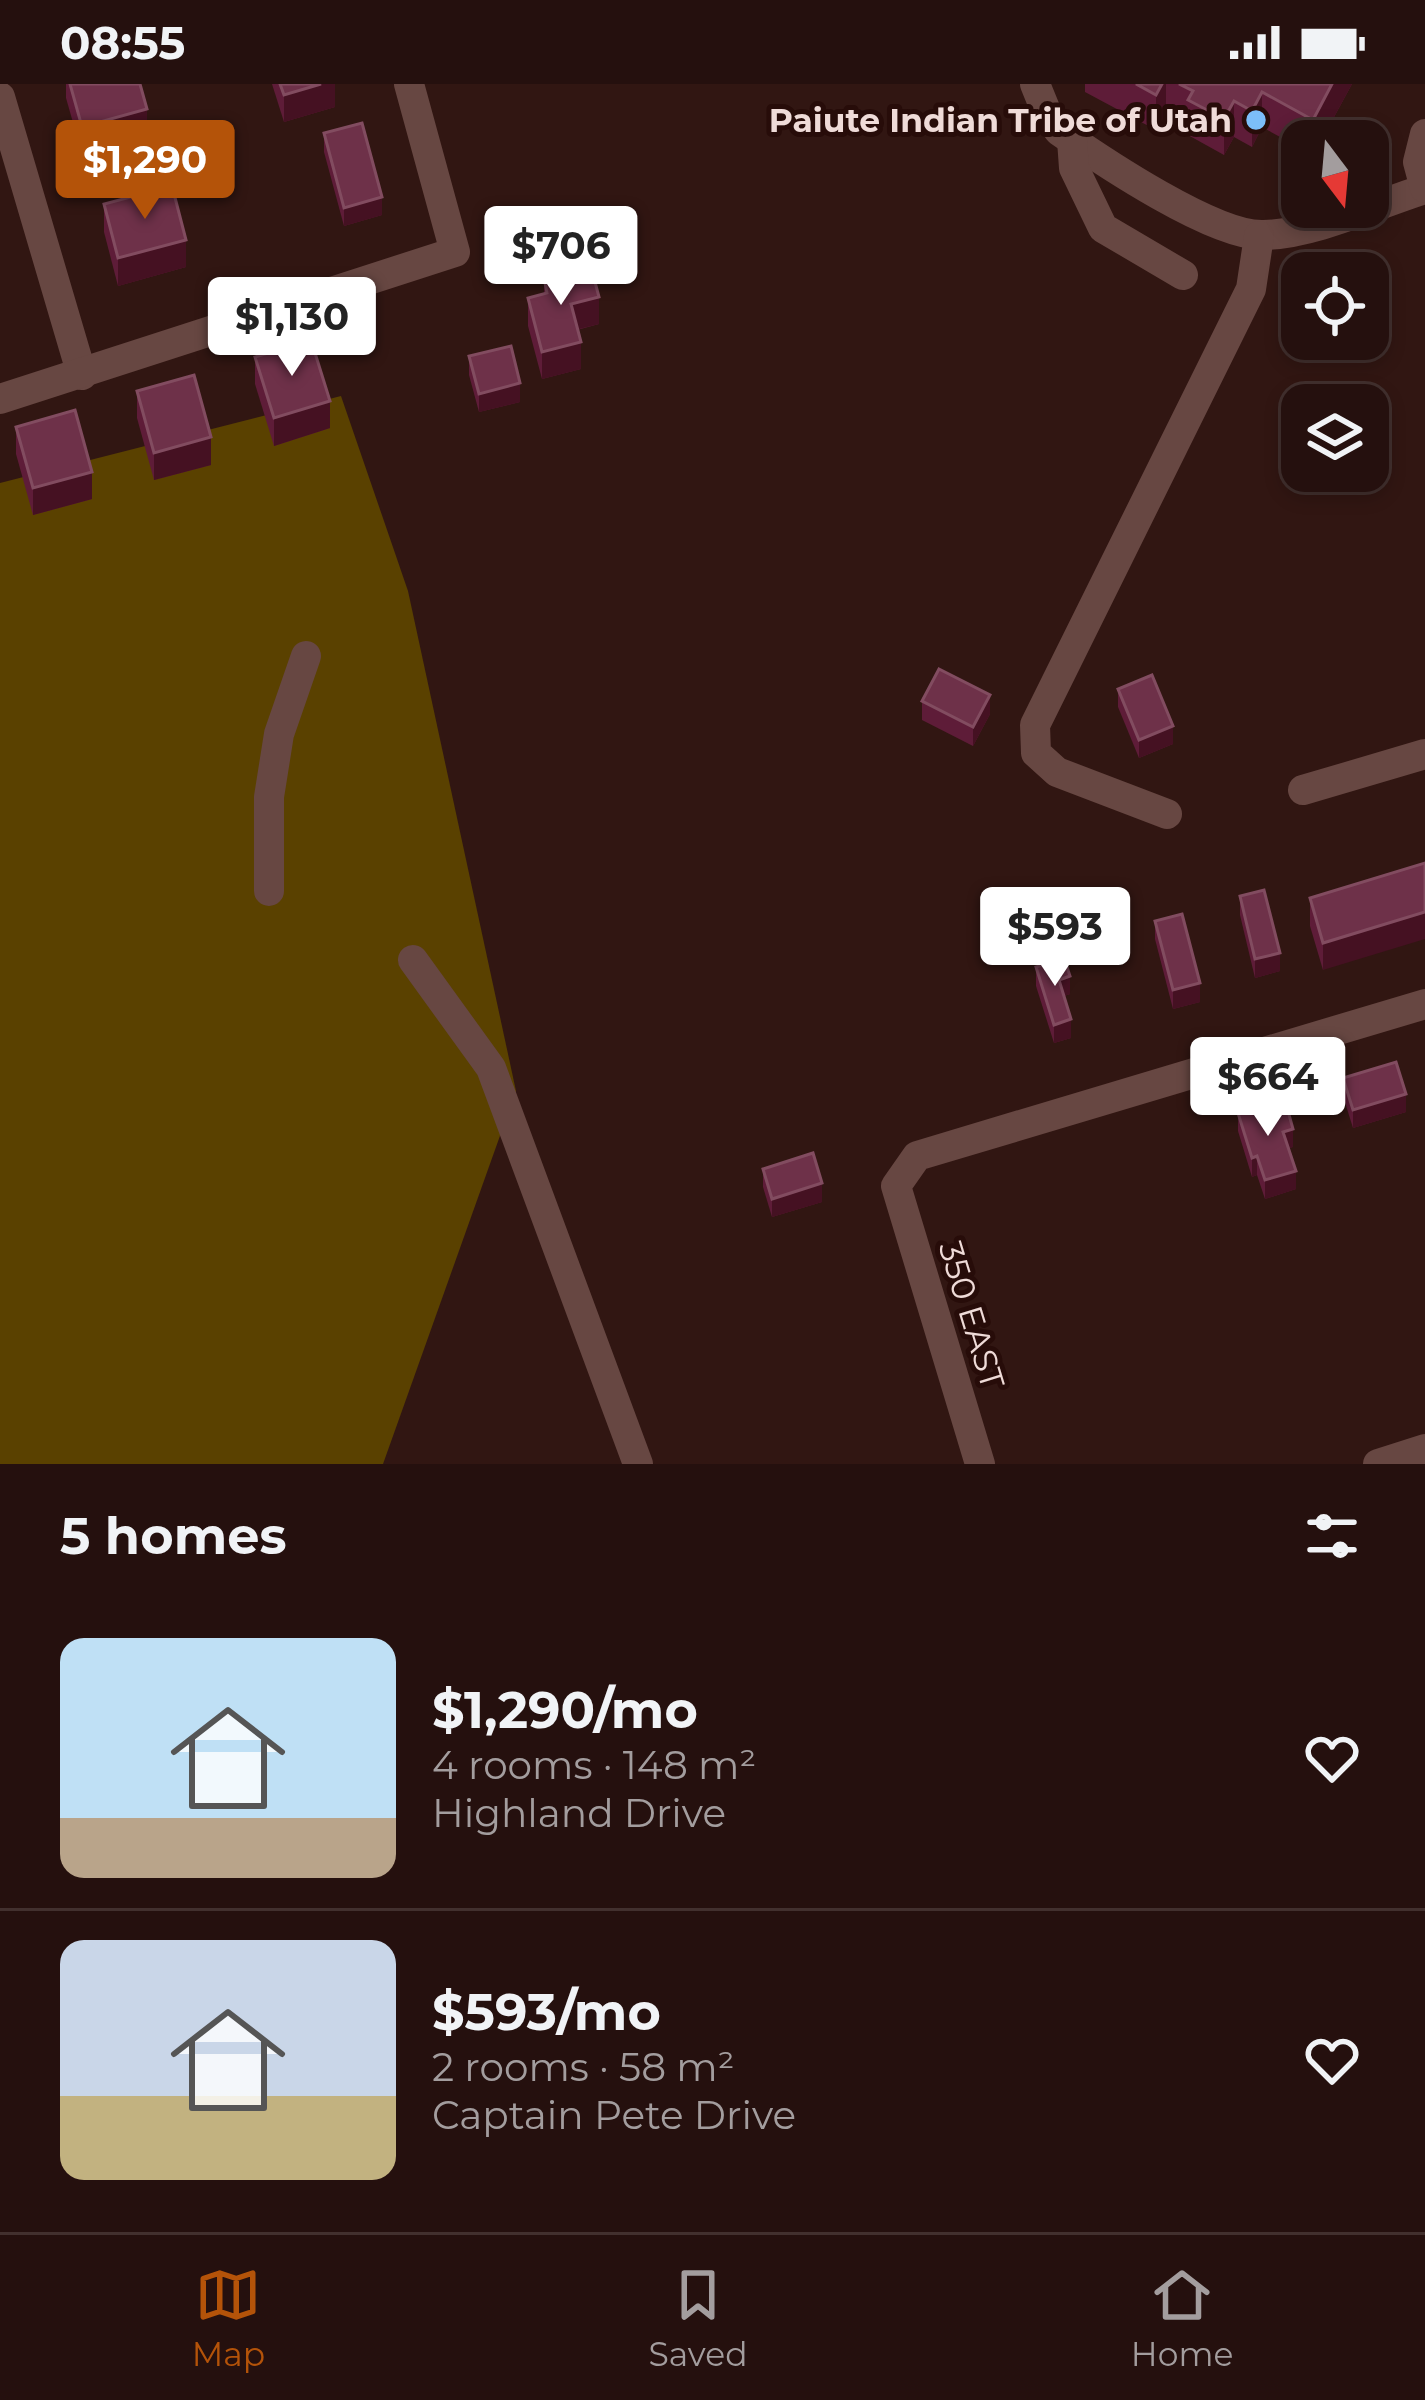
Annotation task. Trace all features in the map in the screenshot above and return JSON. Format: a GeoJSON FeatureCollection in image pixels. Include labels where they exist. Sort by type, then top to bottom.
{"type":"FeatureCollection","features":[{"type":"Feature","properties":{"kind":"street"},"geometry":{"type":"LineString","coordinates":[[0,399],[455,252],[409,84]]}},
{"type":"Feature","properties":{"kind":"street"},"geometry":{"type":"LineString","coordinates":[[1035,84],[1048,116],[1072,140],[1221,227],[1259,236],[1286,233],[1425,189],[1418,162],[1425,134]]}},
{"type":"Feature","properties":{"kind":"street"},"geometry":{"type":"LineString","coordinates":[[0,97],[82,375]]}},
{"type":"Feature","properties":{"kind":"street"},"geometry":{"type":"LineString","coordinates":[[1072,140],[1074,168],[1103,228],[1183,275]]}},
{"type":"Feature","properties":{"kind":"street"},"geometry":{"type":"LineString","coordinates":[[1167,814],[1057,772],[1036,753],[1035,725],[1250,290],[1259,236]]}},
{"type":"Feature","properties":{"kind":"street"},"geometry":{"type":"LineString","coordinates":[[269,891],[269,797],[279,734],[306,656]]}},
{"type":"Feature","properties":{"kind":"street"},"geometry":{"type":"LineString","coordinates":[[1303,790],[1425,754]]}},
{"type":"Feature","properties":{"kind":"street"},"geometry":{"type":"LineString","coordinates":[[413,960],[491,1068],[638,1464]]}},
{"type":"Feature","properties":{"kind":"street","name":"350 EAST"},"geometry":{"type":"LineString","coordinates":[[980,1464],[896,1186],[917,1156],[1425,1004]]}},
{"type":"Feature","properties":{"kind":"street"},"geometry":{"type":"LineString","coordinates":[[1378,1464],[1425,1449]]}},
{"type":"Feature","properties":{"kind":"shaded area"},"geometry":{"type":"Polygon","coordinates":[[[341,396],[408,591],[516,1091],[383,1464],[0,1464],[0,483],[341,396]]]}},
{"type":"Feature","properties":{"kind":"building"},"geometry":{"type":"Polygon","coordinates":[[[70,84],[140,84],[147,109],[82,127],[70,84]]]}},
{"type":"Feature","properties":{"kind":"building"},"geometry":{"type":"Polygon","coordinates":[[[280,84],[321,84],[284,95],[280,84]]]}},
{"type":"Feature","properties":{"kind":"building"},"geometry":{"type":"Polygon","coordinates":[[[1136,84],[1162,84],[1156,95],[1136,84]]]}},
{"type":"Feature","properties":{"kind":"building"},"geometry":{"type":"Polygon","coordinates":[[[1179,84],[1332,84],[1313,120],[1262,92],[1252,111],[1234,101],[1224,119],[1188,100],[1193,91],[1179,84]]]}},
{"type":"Feature","properties":{"kind":"building"},"geometry":{"type":"Polygon","coordinates":[[[362,123],[382,197],[344,208],[324,133],[362,123]]]}},
{"type":"Feature","properties":{"kind":"building"},"geometry":{"type":"Polygon","coordinates":[[[172,186],[186,240],[118,258],[104,204],[172,186]]]}},
{"type":"Feature","properties":{"kind":"building"},"geometry":{"type":"Polygon","coordinates":[[[591,267],[599,297],[571,304],[581,342],[542,352],[528,298],[547,293],[544,278],[591,267]]]}},
{"type":"Feature","properties":{"kind":"building"},"geometry":{"type":"Polygon","coordinates":[[[311,340],[330,401],[274,418],[255,357],[311,340]]]}},
{"type":"Feature","properties":{"kind":"building"},"geometry":{"type":"Polygon","coordinates":[[[511,346],[520,383],[479,394],[469,356],[511,346]]]}},
{"type":"Feature","properties":{"kind":"building"},"geometry":{"type":"Polygon","coordinates":[[[194,375],[211,437],[154,453],[137,391],[194,375]]]}},
{"type":"Feature","properties":{"kind":"building"},"geometry":{"type":"Polygon","coordinates":[[[75,410],[92,472],[33,488],[16,427],[75,410]]]}},
{"type":"Feature","properties":{"kind":"building"},"geometry":{"type":"Polygon","coordinates":[[[939,669],[990,695],[973,727],[922,701],[939,669]]]}},
{"type":"Feature","properties":{"kind":"building"},"geometry":{"type":"Polygon","coordinates":[[[1152,675],[1173,726],[1139,740],[1118,689],[1152,675]]]}},
{"type":"Feature","properties":{"kind":"building"},"geometry":{"type":"Polygon","coordinates":[[[1425,863],[1425,912],[1323,943],[1310,898],[1425,863]]]}},
{"type":"Feature","properties":{"kind":"building"},"geometry":{"type":"Polygon","coordinates":[[[1264,890],[1280,953],[1255,959],[1240,896],[1264,890]]]}},
{"type":"Feature","properties":{"kind":"building"},"geometry":{"type":"Polygon","coordinates":[[[1182,914],[1200,983],[1173,990],[1155,921],[1182,914]]]}},
{"type":"Feature","properties":{"kind":"building"},"geometry":{"type":"Polygon","coordinates":[[[1064,958],[1070,976],[1059,980],[1071,1019],[1054,1025],[1036,967],[1064,958]]]}},
{"type":"Feature","properties":{"kind":"building"},"geometry":{"type":"Polygon","coordinates":[[[1396,1062],[1406,1094],[1353,1110],[1343,1078],[1396,1062]]]}},
{"type":"Feature","properties":{"kind":"building"},"geometry":{"type":"Polygon","coordinates":[[[1273,1102],[1277,1114],[1288,1111],[1293,1129],[1283,1132],[1296,1171],[1265,1180],[1257,1156],[1252,1158],[1238,1113],[1273,1102]]]}},
{"type":"Feature","properties":{"kind":"building"},"geometry":{"type":"Polygon","coordinates":[[[813,1153],[822,1183],[772,1199],[763,1169],[813,1153]]]}},
{"type":"Feature","properties":{"kind":"place","name":"Paiute Indian Tribe of Utah"},"geometry":{"type":"Point","coordinates":[1256,120]}}]}
